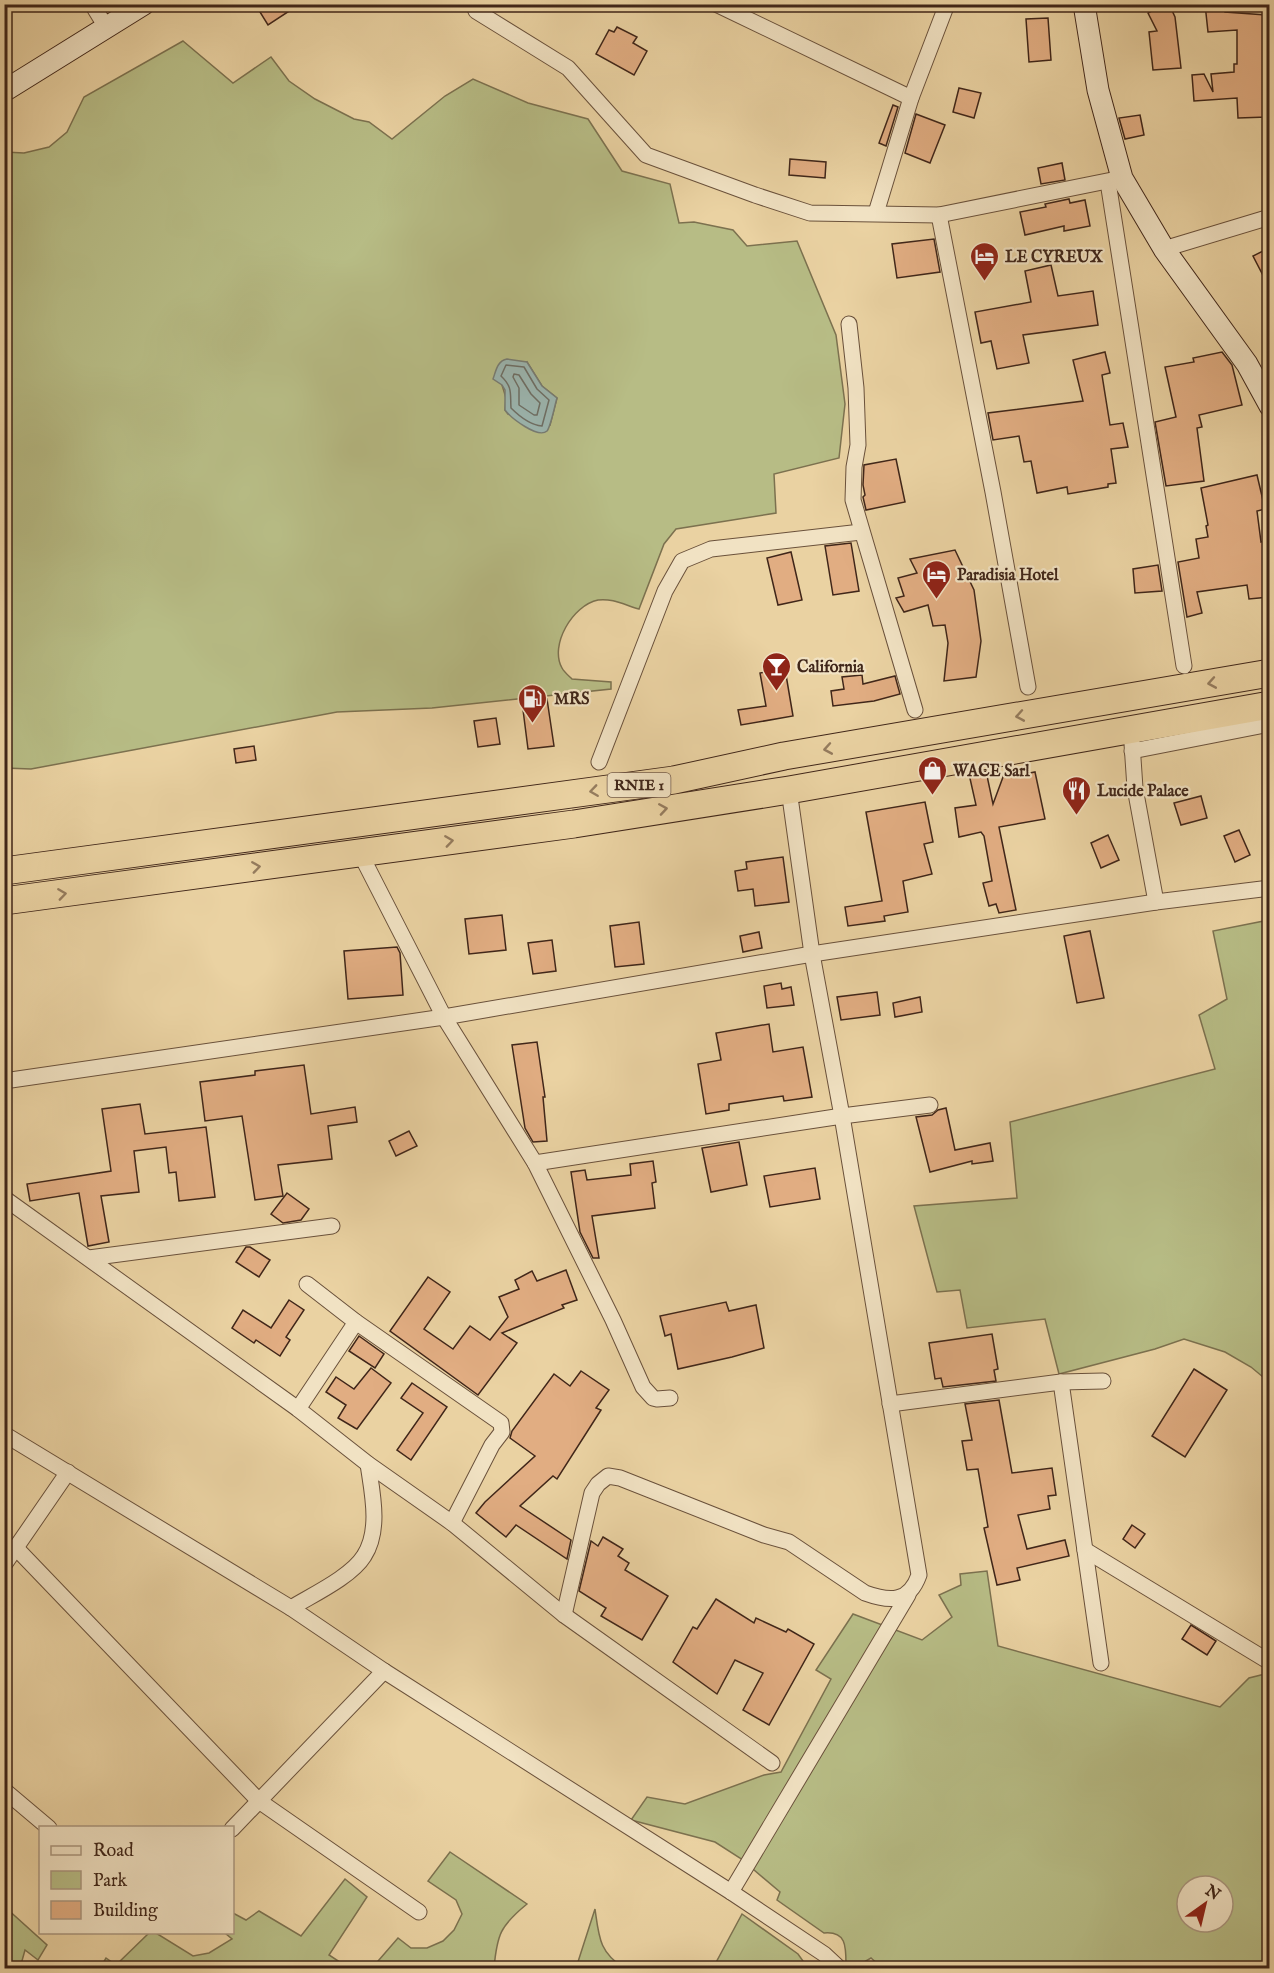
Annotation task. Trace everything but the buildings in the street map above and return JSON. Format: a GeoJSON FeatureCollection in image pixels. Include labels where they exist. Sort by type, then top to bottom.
{"type":"FeatureCollection","features":[{"type":"Feature","properties":{"kind":"highway","name":"RNIE 1"},"geometry":{"type":"LineString","coordinates":[[4,871],[674,780],[784,756],[1269,673]]}},
{"type":"Feature","properties":{"kind":"highway","name":"RNIE 1"},"geometry":{"type":"LineString","coordinates":[[4,902],[574,824],[1132,740],[1269,705]]}},
{"type":"Feature","properties":{"kind":"main road"},"geometry":{"type":"LineString","coordinates":[[4,91],[144,4]]}},
{"type":"Feature","properties":{"kind":"main road"},"geometry":{"type":"LineString","coordinates":[[1084,4],[1115,180],[1247,364],[1264,379],[1269,406]]}},
{"type":"Feature","properties":{"kind":"street"},"geometry":{"type":"LineString","coordinates":[[92,4],[106,27]]}},
{"type":"Feature","properties":{"kind":"street"},"geometry":{"type":"LineString","coordinates":[[473,4],[476,11],[568,68],[646,155],[810,213],[939,215],[1115,180],[1184,666]]}},
{"type":"Feature","properties":{"kind":"street"},"geometry":{"type":"LineString","coordinates":[[716,4],[911,98]]}},
{"type":"Feature","properties":{"kind":"street"},"geometry":{"type":"LineString","coordinates":[[876,213],[911,98],[947,4]]}},
{"type":"Feature","properties":{"kind":"street"},"geometry":{"type":"LineString","coordinates":[[939,215],[1028,687]]}},
{"type":"Feature","properties":{"kind":"street"},"geometry":{"type":"LineString","coordinates":[[1164,249],[1269,217]]}},
{"type":"Feature","properties":{"kind":"street"},"geometry":{"type":"LineString","coordinates":[[849,324],[854,355],[858,435],[853,500],[915,710]]}},
{"type":"Feature","properties":{"kind":"street"},"geometry":{"type":"LineString","coordinates":[[598,762],[665,591],[682,561],[711,549],[861,532]]}},
{"type":"Feature","properties":{"kind":"street"},"geometry":{"type":"LineString","coordinates":[[1156,902],[1135,788],[1132,740],[1269,724]]}},
{"type":"Feature","properties":{"kind":"street"},"geometry":{"type":"LineString","coordinates":[[731,1892],[916,1585],[919,1575],[842,1116],[812,954],[789,790]]}},
{"type":"Feature","properties":{"kind":"street"},"geometry":{"type":"LineString","coordinates":[[360,853],[444,1017],[535,1163],[614,1320],[643,1387],[653,1398],[670,1398]]}},
{"type":"Feature","properties":{"kind":"street"},"geometry":{"type":"LineString","coordinates":[[4,1081],[444,1017],[812,954],[1156,902],[1269,888]]}},
{"type":"Feature","properties":{"kind":"street"},"geometry":{"type":"LineString","coordinates":[[535,1163],[842,1116],[930,1105]]}},
{"type":"Feature","properties":{"kind":"street"},"geometry":{"type":"LineString","coordinates":[[4,1198],[453,1523],[564,1616],[772,1762]]}},
{"type":"Feature","properties":{"kind":"street"},"geometry":{"type":"LineString","coordinates":[[89,1258],[333,1226]]}},
{"type":"Feature","properties":{"kind":"street"},"geometry":{"type":"LineString","coordinates":[[307,1284],[356,1322],[501,1423],[502,1432],[492,1445],[453,1523]]}},
{"type":"Feature","properties":{"kind":"street"},"geometry":{"type":"LineString","coordinates":[[298,1409],[356,1322]]}},
{"type":"Feature","properties":{"kind":"street"},"geometry":{"type":"LineString","coordinates":[[890,1404],[1061,1382],[1103,1381]]}},
{"type":"Feature","properties":{"kind":"street"},"geometry":{"type":"LineString","coordinates":[[1061,1382],[1101,1663]]}},
{"type":"Feature","properties":{"kind":"street"},"geometry":{"type":"LineString","coordinates":[[4,1434],[291,1608],[384,1671],[731,1892],[824,1954],[838,1968]]}},
{"type":"Feature","properties":{"kind":"street"},"geometry":{"type":"LineString","coordinates":[[291,1608],[348,1572],[364,1557],[373,1537],[374,1506],[369,1464]]}},
{"type":"Feature","properties":{"kind":"street"},"geometry":{"type":"LineString","coordinates":[[4,1565],[68,1472]]}},
{"type":"Feature","properties":{"kind":"street"},"geometry":{"type":"LineString","coordinates":[[564,1616],[592,1494],[598,1484],[608,1476],[620,1478],[764,1535],[789,1542],[865,1593],[879,1598],[895,1599],[908,1595]]}},
{"type":"Feature","properties":{"kind":"street"},"geometry":{"type":"LineString","coordinates":[[17,1549],[259,1801],[419,1912]]}},
{"type":"Feature","properties":{"kind":"street"},"geometry":{"type":"LineString","coordinates":[[1085,1550],[1268,1661]]}},
{"type":"Feature","properties":{"kind":"street"},"geometry":{"type":"LineString","coordinates":[[234,1827],[384,1671]]}},
{"type":"Feature","properties":{"kind":"street"},"geometry":{"type":"LineString","coordinates":[[4,1790],[48,1826]]}},
{"type":"Feature","properties":{"kind":"green space"},"geometry":{"type":"Polygon","coordinates":[[[183,41],[233,83],[271,57],[289,81],[315,99],[354,119],[369,122],[392,139],[445,96],[473,79],[528,103],[588,119],[622,171],[670,184],[679,223],[694,222],[733,230],[747,246],[797,241],[836,335],[845,404],[839,458],[774,474],[776,513],[676,529],[664,544],[639,609],[613,601],[598,600],[589,603],[572,618],[561,638],[559,648],[562,668],[572,679],[611,682],[611,689],[432,708],[337,712],[31,769],[5,768],[5,152],[24,153],[49,147],[67,132],[84,97],[183,41]],[[527,362],[502,385],[506,398],[505,410],[508,414],[550,425],[557,398],[542,386],[527,362]]]}},
{"type":"Feature","properties":{"kind":"green space"},"geometry":{"type":"Polygon","coordinates":[[[1269,920],[1269,1382],[1251,1367],[1225,1352],[1184,1339],[1155,1349],[1059,1374],[1045,1319],[967,1328],[960,1290],[937,1292],[914,1206],[1017,1198],[1010,1122],[1215,1069],[1199,1015],[1227,999],[1213,931],[1269,920]]]}},
{"type":"Feature","properties":{"kind":"green space"},"geometry":{"type":"Polygon","coordinates":[[[987,1571],[998,1646],[1220,1707],[1249,1678],[1269,1673],[1270,1967],[882,1968],[871,1958],[854,1968],[846,1964],[846,1951],[841,1937],[837,1934],[824,1933],[777,1900],[780,1892],[740,1858],[715,1842],[631,1820],[647,1797],[685,1804],[764,1775],[781,1772],[831,1679],[816,1670],[853,1614],[922,1640],[952,1617],[939,1595],[961,1585],[960,1574],[987,1571]]]}},
{"type":"Feature","properties":{"kind":"green space"},"geometry":{"type":"Polygon","coordinates":[[[450,1852],[527,1904],[505,1925],[499,1939],[494,1968],[372,1968],[398,1938],[411,1948],[427,1948],[443,1941],[454,1930],[462,1914],[456,1900],[428,1881],[450,1852]]]}},
{"type":"Feature","properties":{"kind":"green space"},"geometry":{"type":"Polygon","coordinates":[[[345,1879],[367,1897],[329,1955],[349,1968],[100,1968],[106,1958],[116,1965],[148,1934],[158,1934],[193,1956],[209,1953],[232,1939],[226,1934],[234,1934],[234,1914],[246,1920],[259,1911],[301,1936],[345,1879]]]}},
{"type":"Feature","properties":{"kind":"green space"},"geometry":{"type":"Polygon","coordinates":[[[5,1907],[47,1945],[38,1960],[25,1950],[20,1968],[5,1968],[5,1907]]]}},
{"type":"Feature","properties":{"kind":"green space"},"geometry":{"type":"Polygon","coordinates":[[[595,1909],[599,1936],[605,1950],[624,1968],[576,1968],[595,1909]]]}},
{"type":"Feature","properties":{"kind":"green space"},"geometry":{"type":"Polygon","coordinates":[[[742,1914],[798,1954],[808,1968],[713,1968],[742,1914]]]}},
{"type":"Feature","properties":{"kind":"water"},"geometry":{"type":"Polygon","coordinates":[[[507,359],[527,362],[542,386],[557,398],[547,431],[543,433],[531,430],[505,410],[505,390],[493,379],[499,364],[507,359]]]}},
{"type":"Feature","properties":{"kind":"place","name":"LE CYREUX"},"geometry":{"type":"Point","coordinates":[984,282]}},
{"type":"Feature","properties":{"kind":"place","name":"Paradisia Hotel"},"geometry":{"type":"Point","coordinates":[936,600]}},
{"type":"Feature","properties":{"kind":"place","name":"California"},"geometry":{"type":"Point","coordinates":[776,692]}},
{"type":"Feature","properties":{"kind":"place","name":"MRS"},"geometry":{"type":"Point","coordinates":[533,724]}},
{"type":"Feature","properties":{"kind":"place","name":"WACE Sarl"},"geometry":{"type":"Point","coordinates":[932,796]}},
{"type":"Feature","properties":{"kind":"place","name":"Lucide Palace"},"geometry":{"type":"Point","coordinates":[1076,816]}}]}
